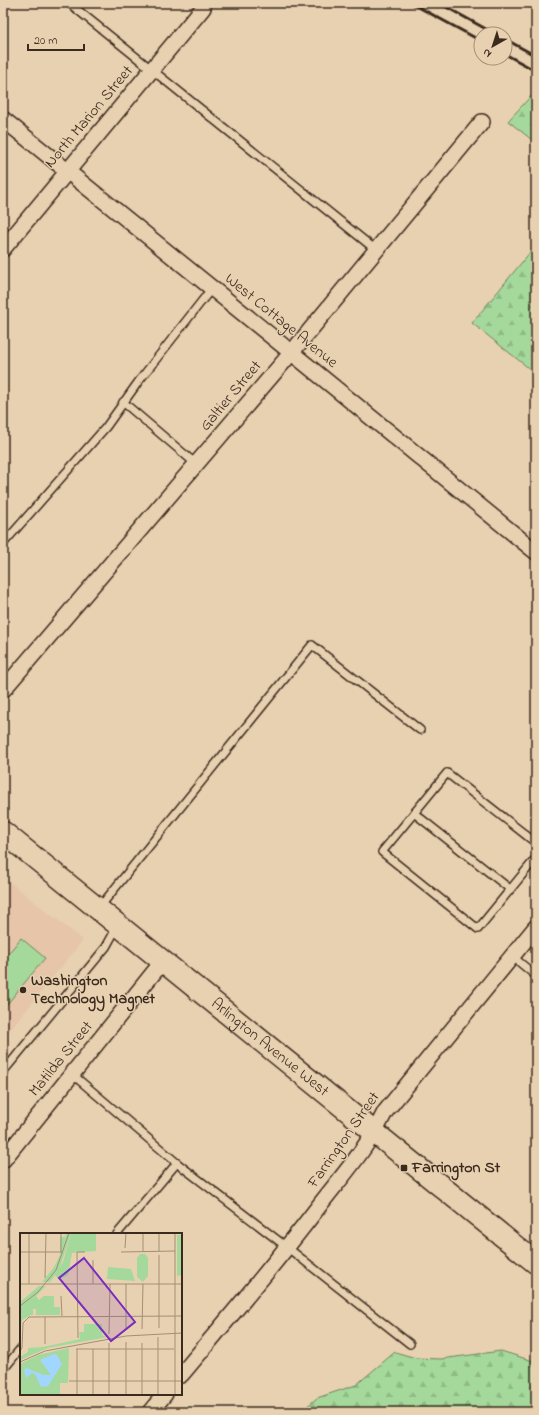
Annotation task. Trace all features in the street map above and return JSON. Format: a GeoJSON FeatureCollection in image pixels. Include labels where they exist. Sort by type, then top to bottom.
{"type":"FeatureCollection","features":[{"type":"Feature","properties":{"kind":"street","name":"North Marion Street"},"geometry":{"type":"LineString","coordinates":[[3,249],[203,8]]}},
{"type":"Feature","properties":{"kind":"street","name":"West Cottage Avenue"},"geometry":{"type":"LineString","coordinates":[[3,120],[292,352],[536,552]]}},
{"type":"Feature","properties":{"kind":"street","name":"Galtier Street"},"geometry":{"type":"LineString","coordinates":[[3,690],[292,352],[482,122]]}},
{"type":"Feature","properties":{"kind":"street","name":"Arlington Avenue West"},"geometry":{"type":"LineString","coordinates":[[3,832],[536,1263]]}},
{"type":"Feature","properties":{"kind":"street","name":"Farrington Street"},"geometry":{"type":"LineString","coordinates":[[182,1374],[288,1248],[360,1153],[385,1112],[536,927]]}},
{"type":"Feature","properties":{"kind":"street","name":"Matilda Street"},"geometry":{"type":"LineString","coordinates":[[3,1160],[162,961]]}},
{"type":"Feature","properties":{"kind":"street"},"geometry":{"type":"LineString","coordinates":[[150,1412],[164,1395]]}},
{"type":"Feature","properties":{"kind":"lane"},"geometry":{"type":"LineString","coordinates":[[69,3],[376,250]]}},
{"type":"Feature","properties":{"kind":"lane"},"geometry":{"type":"LineString","coordinates":[[3,544],[106,427],[212,288]]}},
{"type":"Feature","properties":{"kind":"lane"},"geometry":{"type":"LineString","coordinates":[[124,402],[196,464]]}},
{"type":"Feature","properties":{"kind":"lane"},"geometry":{"type":"LineString","coordinates":[[98,909],[312,645],[420,730]]}},
{"type":"Feature","properties":{"kind":"lane"},"geometry":{"type":"LineString","coordinates":[[536,843],[447,773],[382,852],[478,929],[536,858]]}},
{"type":"Feature","properties":{"kind":"lane"},"geometry":{"type":"LineString","coordinates":[[414,813],[510,889]]}},
{"type":"Feature","properties":{"kind":"lane"},"geometry":{"type":"LineString","coordinates":[[3,1072],[106,947],[118,925]]}},
{"type":"Feature","properties":{"kind":"lane"},"geometry":{"type":"LineString","coordinates":[[512,956],[536,976]]}},
{"type":"Feature","properties":{"kind":"lane"},"geometry":{"type":"LineString","coordinates":[[72,1074],[177,1163],[410,1344]]}},
{"type":"Feature","properties":{"kind":"lane"},"geometry":{"type":"LineString","coordinates":[[118,1233],[177,1163]]}},
{"type":"Feature","properties":{"kind":"lane"},"geometry":{"type":"LineString","coordinates":[[3,1370],[20,1349]]}},
{"type":"Feature","properties":{"kind":"shaded area","name":"Washington Technology Magnet"},"geometry":{"type":"Polygon","coordinates":[[[3,877],[83,940],[3,1039],[3,877]]]}},
{"type":"Feature","properties":{"kind":"green space"},"geometry":{"type":"Polygon","coordinates":[[[532,95],[536,97],[536,143],[508,121],[532,95]]]}},
{"type":"Feature","properties":{"kind":"green space"},"geometry":{"type":"Polygon","coordinates":[[[536,245],[536,374],[472,323],[536,245]]]}},
{"type":"Feature","properties":{"kind":"green space"},"geometry":{"type":"Polygon","coordinates":[[[21,938],[45,958],[3,1009],[3,960],[21,938]]]}},
{"type":"Feature","properties":{"kind":"green space"},"geometry":{"type":"Polygon","coordinates":[[[501,1351],[536,1362],[536,1412],[300,1412],[317,1398],[356,1385],[395,1352],[416,1358],[441,1359],[501,1351]]]}},
{"type":"Feature","properties":{"kind":"railway"},"geometry":{"type":"LineString","coordinates":[[411,3],[473,37]]}},
{"type":"Feature","properties":{"kind":"railway"},"geometry":{"type":"LineString","coordinates":[[439,3],[481,26]]}},
{"type":"Feature","properties":{"kind":"railway"},"geometry":{"type":"LineString","coordinates":[[513,43],[536,56]]}},
{"type":"Feature","properties":{"kind":"railway"},"geometry":{"type":"LineString","coordinates":[[513,58],[536,71]]}},
{"type":"Feature","properties":{"kind":"place","name":"Washington Technology Magnet"},"geometry":{"type":"Point","coordinates":[23,990]}},
{"type":"Feature","properties":{"kind":"place","name":"Farrington St"},"geometry":{"type":"Point","coordinates":[404,1168]}}]}
